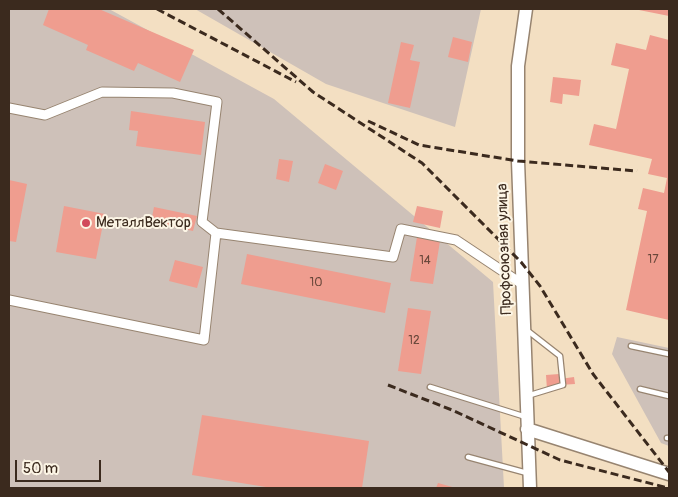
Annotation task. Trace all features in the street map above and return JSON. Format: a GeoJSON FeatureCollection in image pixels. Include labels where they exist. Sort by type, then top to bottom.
{"type":"FeatureCollection","features":[{"type":"Feature","properties":{"kind":"main road","name":"Профсоюзная улица"},"geometry":{"type":"LineString","coordinates":[[526,9],[518,66],[518,161],[530,488]]}},
{"type":"Feature","properties":{"kind":"main road"},"geometry":{"type":"LineString","coordinates":[[527,423],[669,474]]}},
{"type":"Feature","properties":{"kind":"street"},"geometry":{"type":"LineString","coordinates":[[9,108],[45,115],[102,92],[173,93],[217,102],[202,222],[216,233],[393,257],[401,229],[456,240],[522,284]]}},
{"type":"Feature","properties":{"kind":"street"},"geometry":{"type":"LineString","coordinates":[[9,300],[204,340],[216,233]]}},
{"type":"Feature","properties":{"kind":"lane"},"geometry":{"type":"LineString","coordinates":[[524,328],[560,356],[563,385],[526,397]]}},
{"type":"Feature","properties":{"kind":"lane"},"geometry":{"type":"LineString","coordinates":[[631,346],[669,354]]}},
{"type":"Feature","properties":{"kind":"lane"},"geometry":{"type":"LineString","coordinates":[[430,386],[527,423]]}},
{"type":"Feature","properties":{"kind":"lane"},"geometry":{"type":"LineString","coordinates":[[640,389],[669,396]]}},
{"type":"Feature","properties":{"kind":"lane"},"geometry":{"type":"LineString","coordinates":[[468,457],[529,474]]}},
{"type":"Feature","properties":{"kind":"shaded area"},"geometry":{"type":"Polygon","coordinates":[[[9,9],[109,9],[274,99],[493,282],[504,488],[9,488],[9,9]]]}},
{"type":"Feature","properties":{"kind":"shaded area"},"geometry":{"type":"Polygon","coordinates":[[[195,9],[481,9],[455,127],[326,84],[195,9]]]}},
{"type":"Feature","properties":{"kind":"shaded area"},"geometry":{"type":"Polygon","coordinates":[[[617,337],[669,348],[669,446],[661,443],[612,354],[617,337]]]}},
{"type":"Feature","properties":{"kind":"building"},"geometry":{"type":"Polygon","coordinates":[[[49,9],[99,9],[194,50],[180,82],[138,63],[134,71],[86,50],[88,45],[43,25],[49,9]]]}},
{"type":"Feature","properties":{"kind":"building"},"geometry":{"type":"Polygon","coordinates":[[[669,9],[669,16],[639,10],[669,9]]]}},
{"type":"Feature","properties":{"kind":"building"},"geometry":{"type":"Polygon","coordinates":[[[650,35],[669,40],[669,320],[626,310],[647,211],[638,209],[643,188],[664,193],[667,178],[648,174],[652,159],[589,145],[594,124],[616,129],[629,69],[611,65],[616,43],[646,50],[650,35]]]}},
{"type":"Feature","properties":{"kind":"building"},"geometry":{"type":"Polygon","coordinates":[[[453,37],[472,42],[468,62],[448,57],[453,37]]]}},
{"type":"Feature","properties":{"kind":"building"},"geometry":{"type":"Polygon","coordinates":[[[401,42],[414,45],[410,60],[420,62],[410,108],[388,103],[401,42]]]}},
{"type":"Feature","properties":{"kind":"building"},"geometry":{"type":"Polygon","coordinates":[[[553,77],[581,80],[579,96],[563,94],[562,104],[550,102],[553,77]]]}},
{"type":"Feature","properties":{"kind":"building"},"geometry":{"type":"Polygon","coordinates":[[[131,111],[205,122],[201,155],[136,146],[138,131],[129,130],[131,111]]]}},
{"type":"Feature","properties":{"kind":"building"},"geometry":{"type":"Polygon","coordinates":[[[279,159],[293,161],[289,182],[276,179],[279,159]]]}},
{"type":"Feature","properties":{"kind":"building"},"geometry":{"type":"Polygon","coordinates":[[[325,164],[343,171],[336,190],[318,183],[325,164]]]}},
{"type":"Feature","properties":{"kind":"building"},"geometry":{"type":"Polygon","coordinates":[[[9,180],[27,184],[16,242],[9,241],[9,180]]]}},
{"type":"Feature","properties":{"kind":"building"},"geometry":{"type":"Polygon","coordinates":[[[64,206],[105,214],[96,259],[56,252],[64,206]]]}},
{"type":"Feature","properties":{"kind":"building"},"geometry":{"type":"Polygon","coordinates":[[[417,206],[443,211],[440,228],[413,222],[417,206]]]}},
{"type":"Feature","properties":{"kind":"building"},"geometry":{"type":"Polygon","coordinates":[[[154,207],[197,216],[193,231],[151,222],[154,207]]]}},
{"type":"Feature","properties":{"kind":"building"},"geometry":{"type":"Polygon","coordinates":[[[417,237],[440,241],[433,284],[410,281],[417,237]]]}},
{"type":"Feature","properties":{"kind":"building"},"geometry":{"type":"Polygon","coordinates":[[[247,254],[391,283],[385,313],[241,284],[247,254]]]}},
{"type":"Feature","properties":{"kind":"building"},"geometry":{"type":"Polygon","coordinates":[[[175,260],[203,267],[197,288],[169,281],[175,260]]]}},
{"type":"Feature","properties":{"kind":"building"},"geometry":{"type":"Polygon","coordinates":[[[408,308],[431,311],[421,374],[398,371],[408,308]]]}},
{"type":"Feature","properties":{"kind":"building"},"geometry":{"type":"Polygon","coordinates":[[[559,374],[560,379],[574,377],[575,384],[560,385],[561,389],[547,390],[546,375],[559,374]]]}},
{"type":"Feature","properties":{"kind":"building"},"geometry":{"type":"Polygon","coordinates":[[[202,415],[369,441],[362,488],[272,488],[192,475],[202,415]]]}},
{"type":"Feature","properties":{"kind":"building"},"geometry":{"type":"Polygon","coordinates":[[[438,483],[456,488],[436,488],[438,483]]]}},
{"type":"Feature","properties":{"kind":"railway"},"geometry":{"type":"LineString","coordinates":[[157,9],[296,82]]}},
{"type":"Feature","properties":{"kind":"railway"},"geometry":{"type":"LineString","coordinates":[[218,9],[313,92],[422,163],[521,262],[540,286],[593,374],[669,472]]}},
{"type":"Feature","properties":{"kind":"railway"},"geometry":{"type":"LineString","coordinates":[[368,121],[419,145],[518,161],[637,171]]}},
{"type":"Feature","properties":{"kind":"railway"},"geometry":{"type":"LineString","coordinates":[[388,385],[452,410],[560,460],[668,488]]}},
{"type":"Feature","properties":{"kind":"place","name":"МеталлВектор"},"geometry":{"type":"Point","coordinates":[86,223]}}]}
